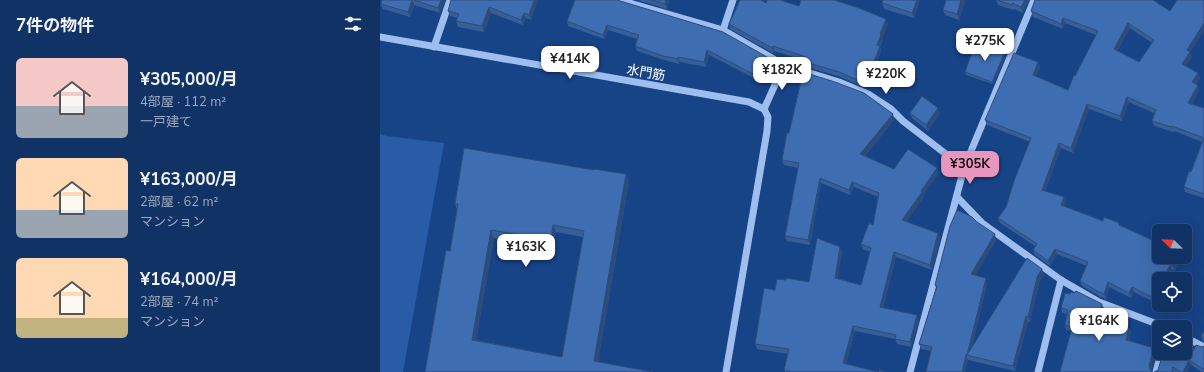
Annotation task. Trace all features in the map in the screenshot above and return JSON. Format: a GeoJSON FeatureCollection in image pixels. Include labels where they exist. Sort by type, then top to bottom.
{"type":"FeatureCollection","features":[{"type":"Feature","properties":{"kind":"street"},"geometry":{"type":"LineString","coordinates":[[434,47],[450,0]]}},
{"type":"Feature","properties":{"kind":"street"},"geometry":{"type":"LineString","coordinates":[[619,0],[723,30],[784,65],[839,82],[868,94],[891,110],[964,168]]}},
{"type":"Feature","properties":{"kind":"street"},"geometry":{"type":"LineString","coordinates":[[723,30],[734,0]]}},
{"type":"Feature","properties":{"kind":"street"},"geometry":{"type":"LineString","coordinates":[[910,372],[958,197],[964,168],[1034,0]]}},
{"type":"Feature","properties":{"kind":"street","name":"水門筋"},"geometry":{"type":"LineString","coordinates":[[380,37],[749,102],[764,109]]}},
{"type":"Feature","properties":{"kind":"street"},"geometry":{"type":"LineString","coordinates":[[726,372],[767,131],[768,118],[764,109],[784,65]]}},
{"type":"Feature","properties":{"kind":"street"},"geometry":{"type":"LineString","coordinates":[[958,197],[982,223],[1061,280],[1099,302],[1152,322]]}},
{"type":"Feature","properties":{"kind":"street"},"geometry":{"type":"LineString","coordinates":[[1038,372],[1061,280]]}},
{"type":"Feature","properties":{"kind":"street"},"geometry":{"type":"LineString","coordinates":[[1192,341],[1204,347]]}},
{"type":"Feature","properties":{"kind":"street"},"geometry":{"type":"LineString","coordinates":[[1156,372],[1159,360]]}},
{"type":"Feature","properties":{"kind":"shaded area"},"geometry":{"type":"Polygon","coordinates":[[[380,134],[444,143],[403,372],[380,372],[380,134]]]}},
{"type":"Feature","properties":{"kind":"building"},"geometry":{"type":"Polygon","coordinates":[[[382,0],[412,0],[408,12],[381,4],[382,0]]]}},
{"type":"Feature","properties":{"kind":"building"},"geometry":{"type":"Polygon","coordinates":[[[414,0],[441,0],[438,8],[414,0]]]}},
{"type":"Feature","properties":{"kind":"building"},"geometry":{"type":"Polygon","coordinates":[[[451,0],[534,0],[529,15],[524,13],[521,20],[489,7],[482,26],[456,21],[459,14],[448,11],[451,0]]]}},
{"type":"Feature","properties":{"kind":"building"},"geometry":{"type":"Polygon","coordinates":[[[575,0],[617,0],[723,32],[767,57],[757,76],[707,50],[704,62],[663,56],[635,46],[639,35],[607,25],[603,35],[567,21],[575,0]]]}},
{"type":"Feature","properties":{"kind":"building"},"geometry":{"type":"Polygon","coordinates":[[[652,0],[666,0],[665,4],[652,0]]]}},
{"type":"Feature","properties":{"kind":"building"},"geometry":{"type":"Polygon","coordinates":[[[740,0],[761,0],[766,3],[767,0],[780,0],[799,6],[801,0],[834,0],[886,19],[880,34],[881,35],[877,45],[880,46],[874,62],[871,61],[862,82],[839,72],[805,62],[806,57],[773,46],[772,48],[729,24],[740,0]]]}},
{"type":"Feature","properties":{"kind":"building"},"geometry":{"type":"Polygon","coordinates":[[[883,0],[917,0],[912,13],[882,3],[883,0]]]}},
{"type":"Feature","properties":{"kind":"building"},"geometry":{"type":"Polygon","coordinates":[[[946,0],[961,0],[957,14],[943,10],[946,0]]]}},
{"type":"Feature","properties":{"kind":"building"},"geometry":{"type":"Polygon","coordinates":[[[997,0],[1025,0],[1021,7],[1012,3],[1012,5],[997,0]]]}},
{"type":"Feature","properties":{"kind":"building"},"geometry":{"type":"Polygon","coordinates":[[[1035,0],[1153,0],[1170,11],[1177,0],[1204,0],[1204,23],[1187,50],[1190,52],[1182,64],[1198,73],[1192,82],[1198,85],[1188,103],[1204,108],[1204,138],[1172,126],[1171,127],[1152,121],[1156,110],[1127,97],[1120,116],[1087,104],[1071,148],[1059,143],[1042,190],[1064,197],[1061,205],[1103,221],[1104,217],[1152,240],[1152,264],[1174,264],[1173,266],[1170,265],[1166,272],[1152,272],[1152,297],[1132,287],[1129,293],[1108,282],[1104,294],[1099,292],[1080,281],[1088,262],[1055,249],[1048,261],[1033,250],[1037,244],[998,218],[1006,207],[1014,181],[1031,138],[985,120],[1014,53],[1038,62],[1033,75],[1068,90],[1074,75],[1075,76],[1098,31],[1063,18],[1061,24],[1031,11],[1035,0]],[[1128,23],[1114,49],[1139,62],[1154,40],[1128,23]]]}},
{"type":"Feature","properties":{"kind":"building"},"geometry":{"type":"Polygon","coordinates":[[[976,41],[1005,52],[992,82],[965,72],[976,41]]]}},
{"type":"Feature","properties":{"kind":"building"},"geometry":{"type":"Polygon","coordinates":[[[803,72],[864,93],[893,114],[860,154],[894,169],[908,149],[937,168],[902,220],[938,233],[930,265],[894,252],[880,307],[917,315],[910,342],[895,339],[896,335],[853,326],[843,363],[878,372],[789,372],[790,371],[784,370],[789,349],[755,344],[764,288],[775,290],[777,279],[786,280],[786,278],[809,282],[817,238],[840,247],[835,278],[861,285],[871,248],[861,244],[869,223],[873,225],[879,193],[852,182],[849,190],[820,178],[808,240],[785,236],[799,163],[782,160],[787,133],[789,133],[803,72]]]}},
{"type":"Feature","properties":{"kind":"building"},"geometry":{"type":"Polygon","coordinates":[[[922,96],[938,108],[926,125],[910,113],[922,96]]]}},
{"type":"Feature","properties":{"kind":"building"},"geometry":{"type":"Polygon","coordinates":[[[1204,138],[1204,194],[1184,187],[1189,171],[1191,172],[1204,138]]]}},
{"type":"Feature","properties":{"kind":"building"},"geometry":{"type":"Polygon","coordinates":[[[464,148],[626,174],[594,361],[653,372],[425,372],[446,250],[450,251],[458,204],[455,204],[464,148]],[[553,225],[551,240],[491,230],[472,340],[562,357],[584,231],[553,225]]]}},
{"type":"Feature","properties":{"kind":"building"},"geometry":{"type":"Polygon","coordinates":[[[957,210],[972,217],[995,234],[971,274],[986,278],[967,355],[1027,258],[1042,269],[1037,277],[1028,317],[1026,316],[1013,366],[966,355],[962,372],[926,372],[932,347],[919,344],[937,286],[935,285],[950,226],[957,210]]]}},
{"type":"Feature","properties":{"kind":"building"},"geometry":{"type":"Polygon","coordinates":[[[1076,291],[1102,304],[1097,321],[1129,328],[1126,340],[1152,347],[1152,355],[1149,366],[1150,370],[1153,372],[1060,372],[1072,327],[1065,325],[1068,310],[1061,308],[1065,293],[1075,293],[1076,291]]]}},
{"type":"Feature","properties":{"kind":"building"},"geometry":{"type":"Polygon","coordinates":[[[1204,331],[1204,338],[1201,336],[1204,331]]]}},
{"type":"Feature","properties":{"kind":"building"},"geometry":{"type":"Polygon","coordinates":[[[1196,345],[1202,347],[1204,346],[1203,369],[1189,360],[1192,360],[1192,353],[1196,345]]]}},
{"type":"Feature","properties":{"kind":"building"},"geometry":{"type":"Polygon","coordinates":[[[1161,360],[1189,360],[1183,372],[1173,367],[1172,372],[1154,372],[1158,370],[1161,360]]]}}]}
